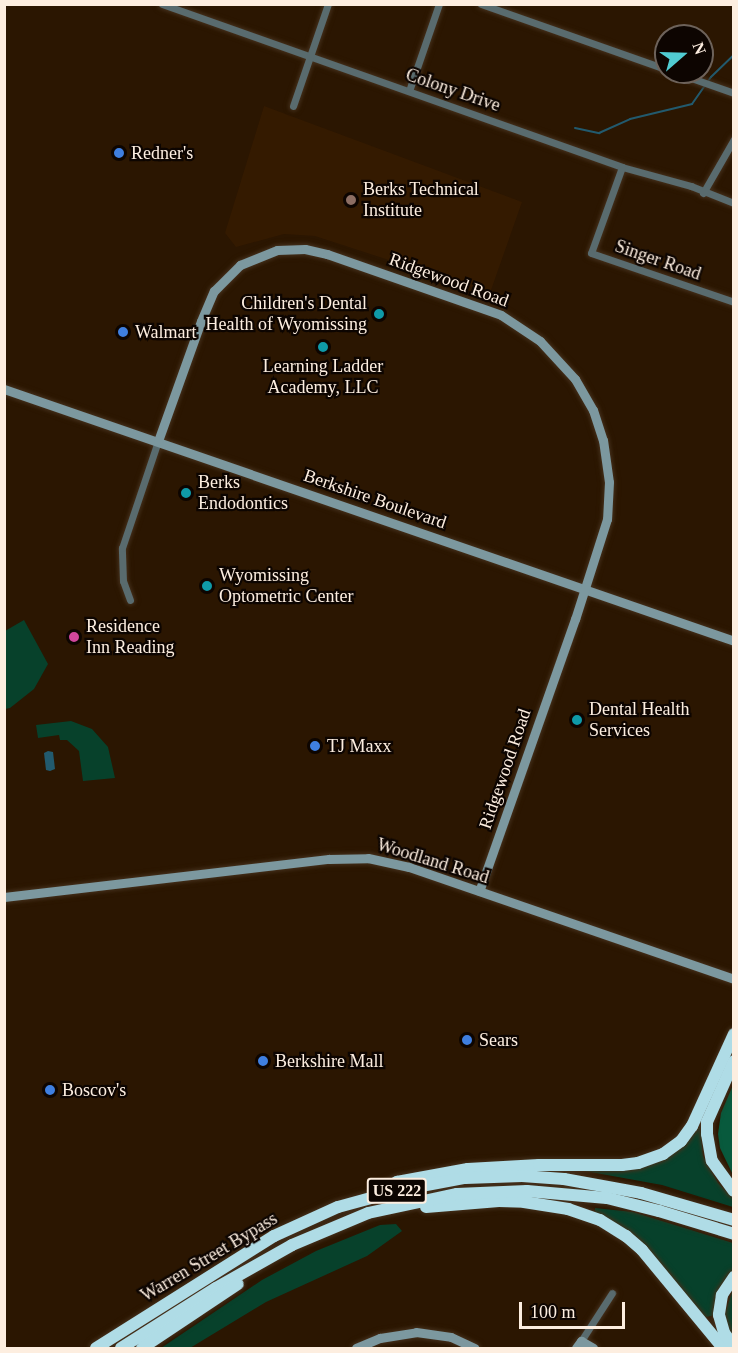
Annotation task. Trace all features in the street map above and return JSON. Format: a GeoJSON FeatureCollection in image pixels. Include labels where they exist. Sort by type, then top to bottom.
{"type":"FeatureCollection","features":[{"type":"Feature","properties":{"kind":"highway"},"geometry":{"type":"LineString","coordinates":[[338,1207],[397,1182],[429,1175],[468,1169],[539,1165],[622,1165],[638,1163],[663,1154],[681,1141],[692,1126],[734,1034]]}},
{"type":"Feature","properties":{"kind":"highway"},"geometry":{"type":"LineString","coordinates":[[734,1061],[707,1122],[707,1134],[712,1161],[734,1191]]}},
{"type":"Feature","properties":{"kind":"highway","name":"Warren Street Bypass"},"geometry":{"type":"LineString","coordinates":[[96,1348],[273,1236],[338,1207],[400,1190],[465,1178],[522,1176],[618,1188],[734,1220]]}},
{"type":"Feature","properties":{"kind":"highway","name":"Warren Street Bypass"},"geometry":{"type":"LineString","coordinates":[[121,1348],[216,1288],[292,1245],[368,1213],[457,1194],[527,1191],[607,1198],[734,1234]]}},
{"type":"Feature","properties":{"kind":"highway"},"geometry":{"type":"LineString","coordinates":[[368,1213],[499,1201],[549,1205],[582,1213],[609,1225],[642,1250],[723,1348]]}},
{"type":"Feature","properties":{"kind":"highway"},"geometry":{"type":"LineString","coordinates":[[142,1348],[292,1245]]}},
{"type":"Feature","properties":{"kind":"highway"},"geometry":{"type":"LineString","coordinates":[[734,1277],[720,1300],[719,1315],[722,1328],[734,1346]]}},
{"type":"Feature","properties":{"kind":"main road","name":"Ridgewood Road"},"geometry":{"type":"LineString","coordinates":[[158,441],[207,303],[221,282],[240,265],[267,252],[297,248],[327,254],[501,315],[540,340],[570,371],[585,394],[599,425],[609,473],[609,500],[604,528],[585,590],[479,891]]}},
{"type":"Feature","properties":{"kind":"main road","name":"Berkshire Boulevard"},"geometry":{"type":"LineString","coordinates":[[4,389],[734,641]]}},
{"type":"Feature","properties":{"kind":"main road","name":"Woodland Road"},"geometry":{"type":"LineString","coordinates":[[4,897],[344,857],[391,862],[734,979]]}},
{"type":"Feature","properties":{"kind":"main road"},"geometry":{"type":"LineString","coordinates":[[356,1348],[386,1336],[416,1332],[451,1337],[475,1348]]}},
{"type":"Feature","properties":{"kind":"main road"},"geometry":{"type":"LineString","coordinates":[[578,1345],[593,1348]]}},
{"type":"Feature","properties":{"kind":"street","name":"Colony Drive"},"geometry":{"type":"LineString","coordinates":[[162,4],[622,167],[691,186],[703,193],[734,203]]}},
{"type":"Feature","properties":{"kind":"street"},"geometry":{"type":"LineString","coordinates":[[293,106],[328,4]]}},
{"type":"Feature","properties":{"kind":"street"},"geometry":{"type":"LineString","coordinates":[[409,91],[439,4]]}},
{"type":"Feature","properties":{"kind":"street"},"geometry":{"type":"LineString","coordinates":[[481,4],[654,65]]}},
{"type":"Feature","properties":{"kind":"street"},"geometry":{"type":"LineString","coordinates":[[708,84],[734,93]]}},
{"type":"Feature","properties":{"kind":"street"},"geometry":{"type":"LineString","coordinates":[[703,193],[734,139]]}},
{"type":"Feature","properties":{"kind":"street","name":"Singer Road"},"geometry":{"type":"LineString","coordinates":[[622,167],[591,253],[734,302]]}},
{"type":"Feature","properties":{"kind":"street"},"geometry":{"type":"LineString","coordinates":[[130,600],[122,566],[123,539],[158,441]]}},
{"type":"Feature","properties":{"kind":"street"},"geometry":{"type":"LineString","coordinates":[[578,1345],[612,1293]]}},
{"type":"Feature","properties":{"kind":"shaded area"},"geometry":{"type":"Polygon","coordinates":[[[264,106],[522,202],[490,293],[315,236],[284,234],[236,247],[225,233],[264,106]]]}},
{"type":"Feature","properties":{"kind":"green space"},"geometry":{"type":"Polygon","coordinates":[[[24,620],[48,664],[34,689],[10,708],[5,709],[5,631],[24,620]]]}},
{"type":"Feature","properties":{"kind":"green space"},"geometry":{"type":"Polygon","coordinates":[[[71,721],[92,729],[108,747],[115,778],[83,781],[79,751],[67,740],[60,740],[59,735],[38,738],[36,725],[71,721]]]}},
{"type":"Feature","properties":{"kind":"green space"},"geometry":{"type":"Polygon","coordinates":[[[733,1085],[734,1175],[720,1148],[718,1134],[721,1113],[733,1085]]]}},
{"type":"Feature","properties":{"kind":"green space"},"geometry":{"type":"Polygon","coordinates":[[[700,1126],[703,1156],[718,1183],[733,1198],[733,1207],[662,1185],[574,1169],[631,1170],[659,1162],[685,1145],[700,1126]]]}},
{"type":"Feature","properties":{"kind":"green space"},"geometry":{"type":"Polygon","coordinates":[[[595,1208],[633,1212],[733,1243],[733,1270],[720,1288],[715,1315],[702,1318],[679,1288],[595,1215],[595,1208]]]}},
{"type":"Feature","properties":{"kind":"green space"},"geometry":{"type":"Polygon","coordinates":[[[396,1224],[402,1231],[367,1256],[266,1302],[190,1348],[161,1348],[262,1280],[316,1251],[380,1225],[396,1224]]]}},
{"type":"Feature","properties":{"kind":"green space"},"geometry":{"type":"Polygon","coordinates":[[[733,1288],[733,1337],[727,1326],[725,1314],[733,1288]]]}},
{"type":"Feature","properties":{"kind":"water"},"geometry":{"type":"Polygon","coordinates":[[[53,752],[55,769],[50,771],[46,770],[44,753],[53,752]]]}},
{"type":"Feature","properties":{"kind":"waterway"},"geometry":{"type":"LineString","coordinates":[[575,128],[599,133],[630,119],[692,104],[711,77],[734,55]]}},
{"type":"Feature","properties":{"kind":"place","name":"Redner's"},"geometry":{"type":"Point","coordinates":[119,153]}},
{"type":"Feature","properties":{"kind":"place","name":"Berks Technical Institute"},"geometry":{"type":"Point","coordinates":[351,200]}},
{"type":"Feature","properties":{"kind":"place","name":"Children's Dental Health of Wyomissing"},"geometry":{"type":"Point","coordinates":[379,314]}},
{"type":"Feature","properties":{"kind":"place","name":"Walmart"},"geometry":{"type":"Point","coordinates":[123,332]}},
{"type":"Feature","properties":{"kind":"place","name":"Learning Ladder Academy, LLC"},"geometry":{"type":"Point","coordinates":[323,347]}},
{"type":"Feature","properties":{"kind":"place","name":"Berks Endodontics"},"geometry":{"type":"Point","coordinates":[186,493]}},
{"type":"Feature","properties":{"kind":"place","name":"Wyomissing Optometric Center"},"geometry":{"type":"Point","coordinates":[207,586]}},
{"type":"Feature","properties":{"kind":"place","name":"Residence Inn Reading"},"geometry":{"type":"Point","coordinates":[74,637]}},
{"type":"Feature","properties":{"kind":"place","name":"Dental Health Services"},"geometry":{"type":"Point","coordinates":[577,720]}},
{"type":"Feature","properties":{"kind":"place","name":"TJ Maxx"},"geometry":{"type":"Point","coordinates":[315,746]}},
{"type":"Feature","properties":{"kind":"place","name":"Sears"},"geometry":{"type":"Point","coordinates":[467,1040]}},
{"type":"Feature","properties":{"kind":"place","name":"Berkshire Mall"},"geometry":{"type":"Point","coordinates":[263,1061]}},
{"type":"Feature","properties":{"kind":"place","name":"Boscov's"},"geometry":{"type":"Point","coordinates":[50,1090]}}]}
